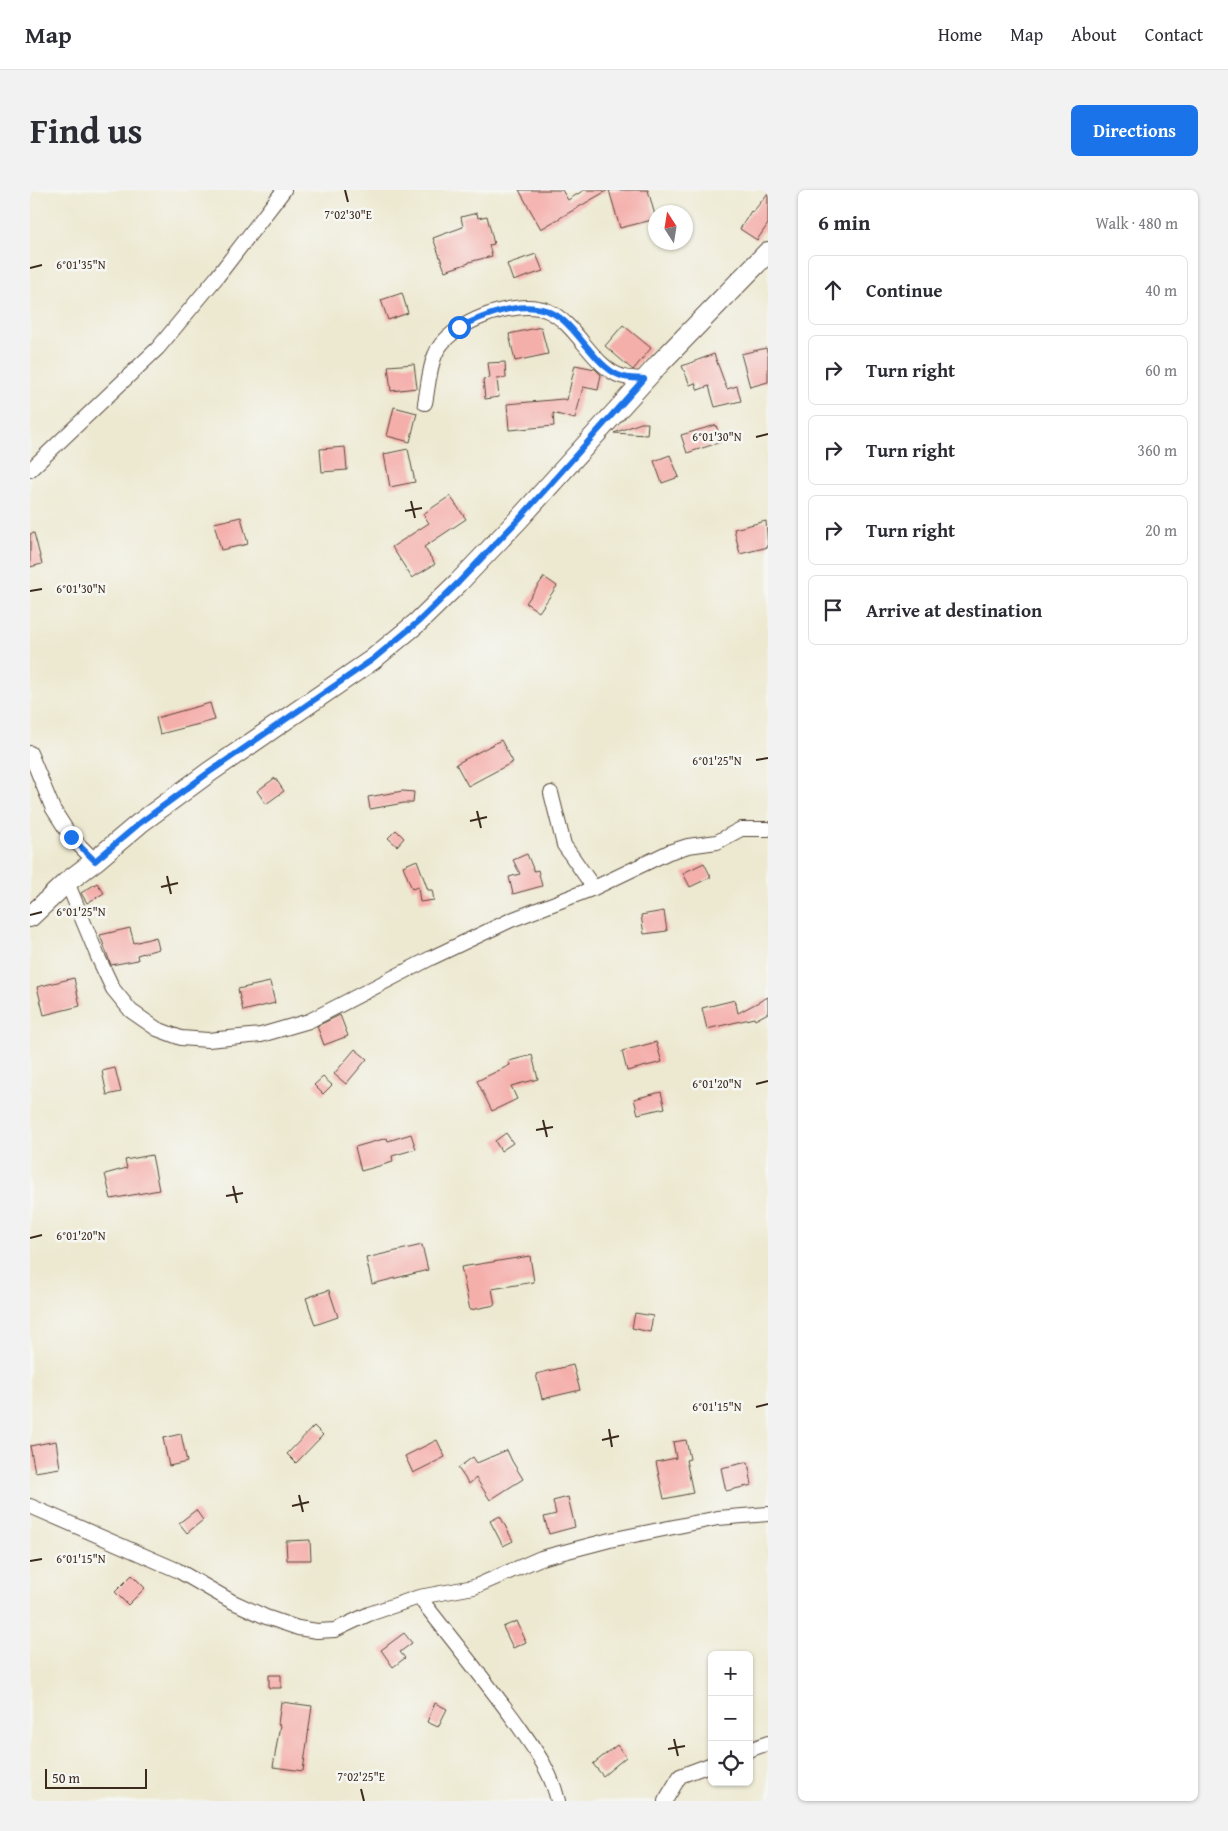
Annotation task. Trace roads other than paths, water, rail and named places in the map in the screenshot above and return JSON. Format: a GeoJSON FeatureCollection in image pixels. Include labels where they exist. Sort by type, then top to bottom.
{"type":"FeatureCollection","features":[{"type":"Feature","properties":{"kind":"main road"},"geometry":{"type":"LineString","coordinates":[[30,916],[67,882],[140,823],[208,773],[372,660],[418,622],[519,519],[644,379],[768,252]]}},
{"type":"Feature","properties":{"kind":"street"},"geometry":{"type":"LineString","coordinates":[[30,470],[158,348],[284,190]]}},
{"type":"Feature","properties":{"kind":"street"},"geometry":{"type":"LineString","coordinates":[[425,403],[434,354],[445,339],[459,327],[508,309],[528,307],[547,310],[563,320],[599,360],[620,376],[644,379]]}},
{"type":"Feature","properties":{"kind":"street"},"geometry":{"type":"LineString","coordinates":[[30,753],[53,808],[71,837],[95,861]]}},
{"type":"Feature","properties":{"kind":"street"},"geometry":{"type":"LineString","coordinates":[[551,793],[564,845],[594,888]]}},
{"type":"Feature","properties":{"kind":"street"},"geometry":{"type":"LineString","coordinates":[[67,882],[113,989],[131,1011],[157,1029],[181,1038],[208,1040],[260,1035],[309,1020],[431,958],[512,920],[594,888],[669,852],[688,846],[717,842],[741,829],[768,829]]}},
{"type":"Feature","properties":{"kind":"street"},"geometry":{"type":"LineString","coordinates":[[30,1506],[177,1570],[231,1602],[298,1628],[317,1631],[335,1630],[369,1614],[418,1597],[474,1586],[541,1558],[610,1540],[718,1518],[768,1514]]}},
{"type":"Feature","properties":{"kind":"street"},"geometry":{"type":"LineString","coordinates":[[418,1597],[491,1688],[546,1766],[555,1786],[558,1801]]}},
{"type":"Feature","properties":{"kind":"street"},"geometry":{"type":"LineString","coordinates":[[753,1749],[768,1743]]}},
{"type":"Feature","properties":{"kind":"street"},"geometry":{"type":"LineString","coordinates":[[665,1801],[680,1776],[708,1766]]}}]}
